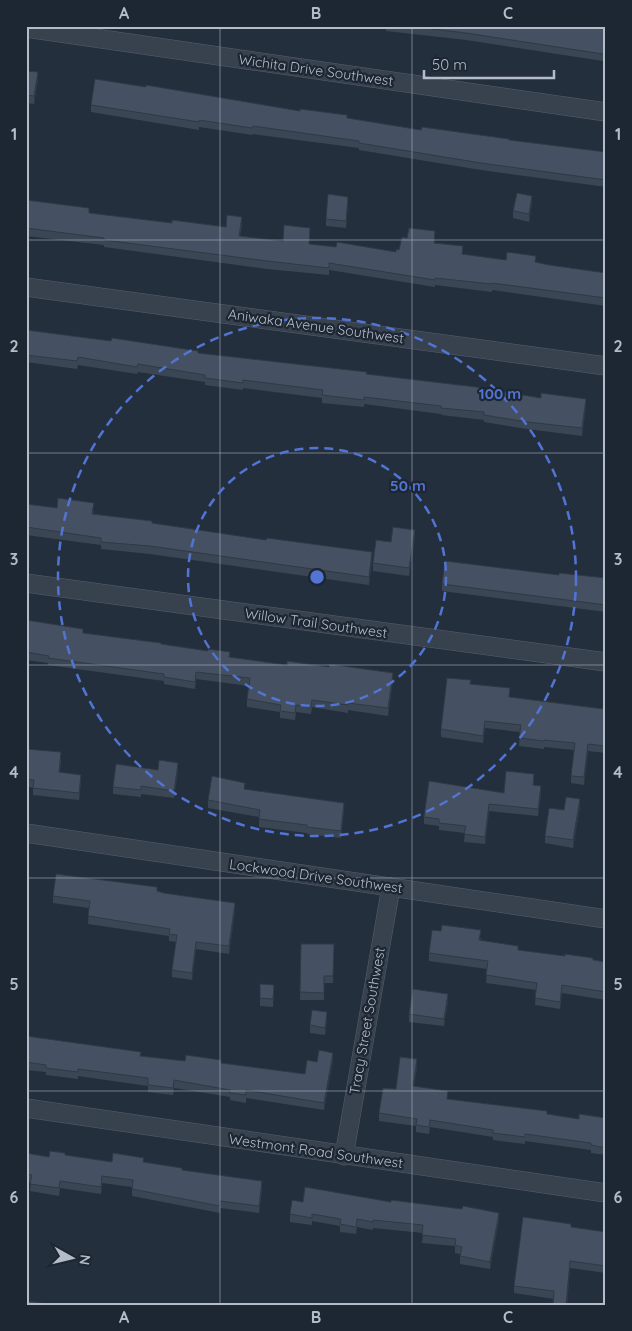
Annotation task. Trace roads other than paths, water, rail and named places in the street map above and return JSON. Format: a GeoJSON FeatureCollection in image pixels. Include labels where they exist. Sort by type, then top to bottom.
{"type":"FeatureCollection","features":[{"type":"Feature","properties":{"kind":"street","name":"Wichita Drive Southwest"},"geometry":{"type":"LineString","coordinates":[[26,28],[606,112]]}},
{"type":"Feature","properties":{"kind":"street","name":"Aniwaka Avenue Southwest"},"geometry":{"type":"LineString","coordinates":[[26,287],[606,366]]}},
{"type":"Feature","properties":{"kind":"street","name":"Willow Trail Southwest"},"geometry":{"type":"LineString","coordinates":[[26,583],[606,662]]}},
{"type":"Feature","properties":{"kind":"street","name":"Lockwood Drive Southwest"},"geometry":{"type":"LineString","coordinates":[[26,833],[606,919]]}},
{"type":"Feature","properties":{"kind":"street","name":"Tracy Street Southwest"},"geometry":{"type":"LineString","coordinates":[[344,1156],[391,887]]}},
{"type":"Feature","properties":{"kind":"street","name":"Westmont Road Southwest"},"geometry":{"type":"LineString","coordinates":[[26,1108],[606,1193]]}}]}
